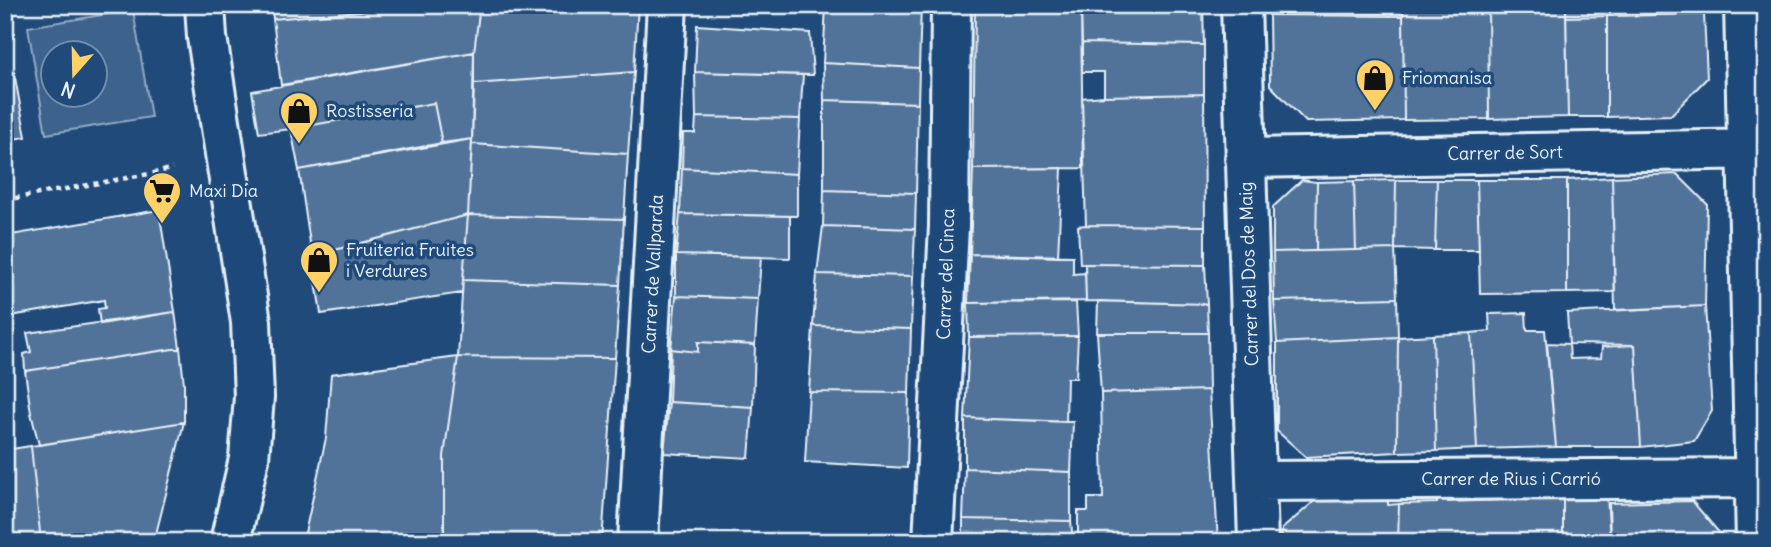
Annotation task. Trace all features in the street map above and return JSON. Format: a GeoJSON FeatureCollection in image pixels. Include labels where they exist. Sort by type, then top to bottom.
{"type":"FeatureCollection","features":[{"type":"Feature","properties":{"kind":"street"},"geometry":{"type":"LineString","coordinates":[[205,5],[209,51],[251,322],[254,397],[249,459],[230,542]]}},
{"type":"Feature","properties":{"kind":"street","name":"Carrer de Vallparda"},"geometry":{"type":"LineString","coordinates":[[638,542],[667,5]]}},
{"type":"Feature","properties":{"kind":"street","name":"Carrer del Cinca"},"geometry":{"type":"LineString","coordinates":[[933,542],[949,226],[951,5]]}},
{"type":"Feature","properties":{"kind":"street","name":"Carrer del Dos de Maig"},"geometry":{"type":"LineString","coordinates":[[1241,5],[1258,542]]}},
{"type":"Feature","properties":{"kind":"street"},"geometry":{"type":"LineString","coordinates":[[1744,5],[1757,149],[1760,478],[1756,542]]}},
{"type":"Feature","properties":{"kind":"street","name":"Carrer de Sort"},"geometry":{"type":"LineString","coordinates":[[1245,158],[1757,149]]}},
{"type":"Feature","properties":{"kind":"street","name":"Carrer de Rius i Carrió"},"geometry":{"type":"LineString","coordinates":[[1257,481],[1760,478]]}},
{"type":"Feature","properties":{"kind":"path"},"geometry":{"type":"LineString","coordinates":[[5,200],[172,168]]}},
{"type":"Feature","properties":{"kind":"shaded area"},"geometry":{"type":"Polygon","coordinates":[[[133,10],[151,117],[46,134],[42,108],[108,108],[108,38],[38,38],[38,86],[28,27],[133,10]]]}},
{"type":"Feature","properties":{"kind":"building"},"geometry":{"type":"Polygon","coordinates":[[[272,5],[425,5],[273,19],[272,5]]]}},
{"type":"Feature","properties":{"kind":"building"},"geometry":{"type":"Polygon","coordinates":[[[425,5],[480,5],[474,52],[281,85],[273,19],[425,5]]]}},
{"type":"Feature","properties":{"kind":"building"},"geometry":{"type":"Polygon","coordinates":[[[480,5],[638,5],[634,72],[474,84],[474,52],[480,5]]]}},
{"type":"Feature","properties":{"kind":"building"},"geometry":{"type":"Polygon","coordinates":[[[826,5],[921,5],[919,68],[823,63],[826,5]]]}},
{"type":"Feature","properties":{"kind":"building"},"geometry":{"type":"Polygon","coordinates":[[[1081,5],[1083,168],[973,169],[975,7],[1081,5]]]}},
{"type":"Feature","properties":{"kind":"building"},"geometry":{"type":"Polygon","coordinates":[[[1081,5],[1203,5],[1204,45],[1082,43],[1081,5]]]}},
{"type":"Feature","properties":{"kind":"building"},"geometry":{"type":"Polygon","coordinates":[[[1269,5],[1403,5],[1403,16],[1269,15],[1269,5]]]}},
{"type":"Feature","properties":{"kind":"building"},"geometry":{"type":"Polygon","coordinates":[[[1403,5],[1488,5],[1489,119],[1404,120],[1403,5]]]}},
{"type":"Feature","properties":{"kind":"building"},"geometry":{"type":"Polygon","coordinates":[[[1488,5],[1566,5],[1568,117],[1489,119],[1488,5]]]}},
{"type":"Feature","properties":{"kind":"building"},"geometry":{"type":"Polygon","coordinates":[[[1566,5],[1703,5],[1704,14],[1566,17],[1566,5]]]}},
{"type":"Feature","properties":{"kind":"building"},"geometry":{"type":"Polygon","coordinates":[[[1704,14],[1707,78],[1671,115],[1607,117],[1607,16],[1704,14]]]}},
{"type":"Feature","properties":{"kind":"building"},"geometry":{"type":"Polygon","coordinates":[[[1269,15],[1403,16],[1404,120],[1306,122],[1270,85],[1269,15]]]}},
{"type":"Feature","properties":{"kind":"building"},"geometry":{"type":"Polygon","coordinates":[[[1607,16],[1607,117],[1568,117],[1566,17],[1607,16]]]}},
{"type":"Feature","properties":{"kind":"building"},"geometry":{"type":"Polygon","coordinates":[[[697,25],[810,33],[813,75],[695,72],[697,25]]]}},
{"type":"Feature","properties":{"kind":"building"},"geometry":{"type":"Polygon","coordinates":[[[1082,43],[1204,45],[1204,94],[1104,96],[1104,72],[1082,72],[1082,43]]]}},
{"type":"Feature","properties":{"kind":"building"},"geometry":{"type":"Polygon","coordinates":[[[10,51],[26,137],[6,140],[5,52],[10,51]]]}},
{"type":"Feature","properties":{"kind":"building"},"geometry":{"type":"Polygon","coordinates":[[[474,52],[472,139],[442,143],[434,103],[259,133],[252,91],[474,52]]]}},
{"type":"Feature","properties":{"kind":"building"},"geometry":{"type":"Polygon","coordinates":[[[823,63],[919,68],[918,103],[824,100],[823,63]]]}},
{"type":"Feature","properties":{"kind":"building"},"geometry":{"type":"Polygon","coordinates":[[[634,72],[628,154],[472,144],[474,84],[634,72]]]}},
{"type":"Feature","properties":{"kind":"building"},"geometry":{"type":"Polygon","coordinates":[[[695,72],[803,75],[800,119],[696,117],[695,72]]]}},
{"type":"Feature","properties":{"kind":"building"},"geometry":{"type":"Polygon","coordinates":[[[1204,94],[1205,226],[1086,225],[1082,98],[1204,94]]]}},
{"type":"Feature","properties":{"kind":"building"},"geometry":{"type":"Polygon","coordinates":[[[824,100],[918,103],[916,193],[824,190],[824,100]]]}},
{"type":"Feature","properties":{"kind":"building"},"geometry":{"type":"Polygon","coordinates":[[[434,103],[442,143],[299,170],[291,129],[434,103]]]}},
{"type":"Feature","properties":{"kind":"building"},"geometry":{"type":"Polygon","coordinates":[[[696,117],[800,119],[797,174],[682,168],[683,133],[695,133],[696,117]]]}},
{"type":"Feature","properties":{"kind":"building"},"geometry":{"type":"Polygon","coordinates":[[[472,139],[468,215],[312,256],[299,170],[472,139]]]}},
{"type":"Feature","properties":{"kind":"building"},"geometry":{"type":"Polygon","coordinates":[[[472,144],[628,154],[624,219],[468,215],[472,144]]]}},
{"type":"Feature","properties":{"kind":"building"},"geometry":{"type":"Polygon","coordinates":[[[682,168],[797,174],[797,216],[680,214],[682,168]]]}},
{"type":"Feature","properties":{"kind":"building"},"geometry":{"type":"Polygon","coordinates":[[[1062,168],[1058,257],[970,254],[973,169],[1062,168]]]}},
{"type":"Feature","properties":{"kind":"building"},"geometry":{"type":"Polygon","coordinates":[[[1677,174],[1707,204],[1705,306],[1615,310],[1612,177],[1677,174]]]}},
{"type":"Feature","properties":{"kind":"building"},"geometry":{"type":"Polygon","coordinates":[[[1612,177],[1615,292],[1567,293],[1567,180],[1612,177]]]}},
{"type":"Feature","properties":{"kind":"building"},"geometry":{"type":"Polygon","coordinates":[[[1302,180],[1317,182],[1316,251],[1273,252],[1273,207],[1302,180]]]}},
{"type":"Feature","properties":{"kind":"building"},"geometry":{"type":"Polygon","coordinates":[[[1396,180],[1395,249],[1356,250],[1354,181],[1396,180]]]}},
{"type":"Feature","properties":{"kind":"building"},"geometry":{"type":"Polygon","coordinates":[[[1396,180],[1437,180],[1435,250],[1395,249],[1396,180]]]}},
{"type":"Feature","properties":{"kind":"building"},"geometry":{"type":"Polygon","coordinates":[[[1437,180],[1477,180],[1479,250],[1435,250],[1437,180]]]}},
{"type":"Feature","properties":{"kind":"building"},"geometry":{"type":"Polygon","coordinates":[[[1477,180],[1567,180],[1567,293],[1480,294],[1477,180]]]}},
{"type":"Feature","properties":{"kind":"building"},"geometry":{"type":"Polygon","coordinates":[[[1354,181],[1356,250],[1316,251],[1317,182],[1354,181]]]}},
{"type":"Feature","properties":{"kind":"building"},"geometry":{"type":"Polygon","coordinates":[[[824,190],[916,193],[915,229],[823,226],[824,190]]]}},
{"type":"Feature","properties":{"kind":"building"},"geometry":{"type":"Polygon","coordinates":[[[159,210],[175,312],[100,324],[98,309],[105,308],[104,300],[5,317],[5,236],[159,210]]]}},
{"type":"Feature","properties":{"kind":"building"},"geometry":{"type":"Polygon","coordinates":[[[680,214],[790,216],[790,258],[676,255],[680,214]]]}},
{"type":"Feature","properties":{"kind":"building"},"geometry":{"type":"Polygon","coordinates":[[[468,215],[624,219],[620,285],[463,280],[468,215]]]}},
{"type":"Feature","properties":{"kind":"building"},"geometry":{"type":"Polygon","coordinates":[[[468,215],[462,293],[321,314],[312,256],[468,215]]]}},
{"type":"Feature","properties":{"kind":"building"},"geometry":{"type":"Polygon","coordinates":[[[823,226],[915,229],[913,276],[817,274],[823,226]]]}},
{"type":"Feature","properties":{"kind":"building"},"geometry":{"type":"Polygon","coordinates":[[[1078,226],[1205,226],[1205,265],[1080,264],[1078,226]]]}},
{"type":"Feature","properties":{"kind":"building"},"geometry":{"type":"Polygon","coordinates":[[[1395,249],[1397,298],[1274,301],[1273,252],[1395,249]]]}},
{"type":"Feature","properties":{"kind":"building"},"geometry":{"type":"Polygon","coordinates":[[[970,254],[1073,256],[1073,274],[1085,273],[1086,301],[968,303],[970,254]]]}},
{"type":"Feature","properties":{"kind":"building"},"geometry":{"type":"Polygon","coordinates":[[[676,255],[761,257],[758,299],[676,296],[676,255]]]}},
{"type":"Feature","properties":{"kind":"building"},"geometry":{"type":"Polygon","coordinates":[[[1085,264],[1205,265],[1207,304],[1086,301],[1085,264]]]}},
{"type":"Feature","properties":{"kind":"building"},"geometry":{"type":"Polygon","coordinates":[[[817,274],[913,276],[911,329],[813,326],[817,274]]]}},
{"type":"Feature","properties":{"kind":"building"},"geometry":{"type":"Polygon","coordinates":[[[463,280],[620,285],[615,358],[458,357],[463,280]]]}},
{"type":"Feature","properties":{"kind":"building"},"geometry":{"type":"Polygon","coordinates":[[[676,296],[758,299],[755,345],[698,342],[698,352],[671,349],[676,296]]]}},
{"type":"Feature","properties":{"kind":"building"},"geometry":{"type":"Polygon","coordinates":[[[1397,298],[1398,337],[1277,343],[1274,301],[1397,298]]]}},
{"type":"Feature","properties":{"kind":"building"},"geometry":{"type":"Polygon","coordinates":[[[1098,301],[1207,304],[1208,333],[1097,333],[1098,301]]]}},
{"type":"Feature","properties":{"kind":"building"},"geometry":{"type":"Polygon","coordinates":[[[1076,302],[1078,336],[969,337],[968,303],[1076,302]]]}},
{"type":"Feature","properties":{"kind":"building"},"geometry":{"type":"Polygon","coordinates":[[[1705,306],[1712,411],[1694,441],[1641,447],[1635,345],[1569,344],[1567,313],[1705,306]]]}},
{"type":"Feature","properties":{"kind":"building"},"geometry":{"type":"Polygon","coordinates":[[[175,312],[180,348],[25,371],[24,354],[31,352],[27,333],[175,312]]]}},
{"type":"Feature","properties":{"kind":"building"},"geometry":{"type":"Polygon","coordinates":[[[1526,313],[1527,330],[1545,330],[1556,447],[1477,449],[1471,333],[1490,331],[1489,314],[1526,313]]]}},
{"type":"Feature","properties":{"kind":"building"},"geometry":{"type":"Polygon","coordinates":[[[813,326],[911,329],[909,393],[809,392],[813,326]]]}},
{"type":"Feature","properties":{"kind":"building"},"geometry":{"type":"Polygon","coordinates":[[[1097,333],[1208,333],[1209,390],[1101,393],[1097,333]]]}},
{"type":"Feature","properties":{"kind":"building"},"geometry":{"type":"Polygon","coordinates":[[[1471,333],[1477,449],[1436,451],[1433,335],[1471,333]]]}},
{"type":"Feature","properties":{"kind":"building"},"geometry":{"type":"Polygon","coordinates":[[[1433,335],[1436,451],[1397,452],[1398,337],[1433,335]]]}},
{"type":"Feature","properties":{"kind":"building"},"geometry":{"type":"Polygon","coordinates":[[[1078,336],[1076,378],[1067,378],[1066,422],[965,418],[969,337],[1078,336]]]}},
{"type":"Feature","properties":{"kind":"building"},"geometry":{"type":"Polygon","coordinates":[[[1398,337],[1397,452],[1306,457],[1277,431],[1277,343],[1398,337]]]}},
{"type":"Feature","properties":{"kind":"building"},"geometry":{"type":"Polygon","coordinates":[[[698,342],[755,345],[753,407],[669,402],[671,349],[698,352],[698,342]]]}},
{"type":"Feature","properties":{"kind":"building"},"geometry":{"type":"Polygon","coordinates":[[[1547,343],[1569,344],[1570,359],[1601,358],[1602,347],[1635,345],[1641,447],[1556,447],[1547,343]]]}},
{"type":"Feature","properties":{"kind":"building"},"geometry":{"type":"Polygon","coordinates":[[[180,348],[184,422],[39,445],[25,371],[180,348]]]}},
{"type":"Feature","properties":{"kind":"building"},"geometry":{"type":"Polygon","coordinates":[[[458,357],[615,358],[602,542],[444,542],[444,456],[458,357]]]}},
{"type":"Feature","properties":{"kind":"building"},"geometry":{"type":"Polygon","coordinates":[[[458,357],[444,456],[444,542],[303,542],[326,438],[331,374],[458,357]]]}},
{"type":"Feature","properties":{"kind":"building"},"geometry":{"type":"Polygon","coordinates":[[[1209,390],[1218,542],[1078,542],[1078,511],[1088,511],[1088,498],[1103,498],[1101,393],[1209,390]]]}},
{"type":"Feature","properties":{"kind":"building"},"geometry":{"type":"Polygon","coordinates":[[[809,392],[909,393],[907,468],[805,462],[809,392]]]}},
{"type":"Feature","properties":{"kind":"building"},"geometry":{"type":"Polygon","coordinates":[[[669,402],[753,407],[749,458],[664,453],[669,402]]]}},
{"type":"Feature","properties":{"kind":"building"},"geometry":{"type":"Polygon","coordinates":[[[965,418],[1073,422],[1071,472],[965,468],[965,418]]]}},
{"type":"Feature","properties":{"kind":"building"},"geometry":{"type":"Polygon","coordinates":[[[184,422],[154,542],[41,542],[31,446],[184,422]]]}},
{"type":"Feature","properties":{"kind":"building"},"geometry":{"type":"Polygon","coordinates":[[[31,446],[41,542],[5,542],[5,450],[31,446]]]}},
{"type":"Feature","properties":{"kind":"building"},"geometry":{"type":"Polygon","coordinates":[[[965,468],[1071,472],[1071,521],[963,519],[965,468]]]}},
{"type":"Feature","properties":{"kind":"building"},"geometry":{"type":"Polygon","coordinates":[[[1446,493],[1448,502],[1563,498],[1563,542],[1398,542],[1399,504],[1437,503],[1436,494],[1446,493]]]}},
{"type":"Feature","properties":{"kind":"building"},"geometry":{"type":"Polygon","coordinates":[[[1607,495],[1610,542],[1563,542],[1563,498],[1607,495]]]}},
{"type":"Feature","properties":{"kind":"building"},"geometry":{"type":"Polygon","coordinates":[[[1388,496],[1388,505],[1399,504],[1398,542],[1282,542],[1282,529],[1317,499],[1388,496]]]}},
{"type":"Feature","properties":{"kind":"building"},"geometry":{"type":"Polygon","coordinates":[[[1692,501],[1727,542],[1610,542],[1609,503],[1692,501]]]}},
{"type":"Feature","properties":{"kind":"building"},"geometry":{"type":"Polygon","coordinates":[[[963,519],[1071,521],[1073,542],[963,542],[963,519]]]}},
{"type":"Feature","properties":{"kind":"place","name":"Friomanisa"},"geometry":{"type":"Point","coordinates":[1375,112]}},
{"type":"Feature","properties":{"kind":"place","name":"Rostisseria"},"geometry":{"type":"Point","coordinates":[299,145]}},
{"type":"Feature","properties":{"kind":"place","name":"Maxi Dia"},"geometry":{"type":"Point","coordinates":[162,225]}},
{"type":"Feature","properties":{"kind":"place","name":"Fruiteria Fruites i Verdures"},"geometry":{"type":"Point","coordinates":[319,294]}}]}
